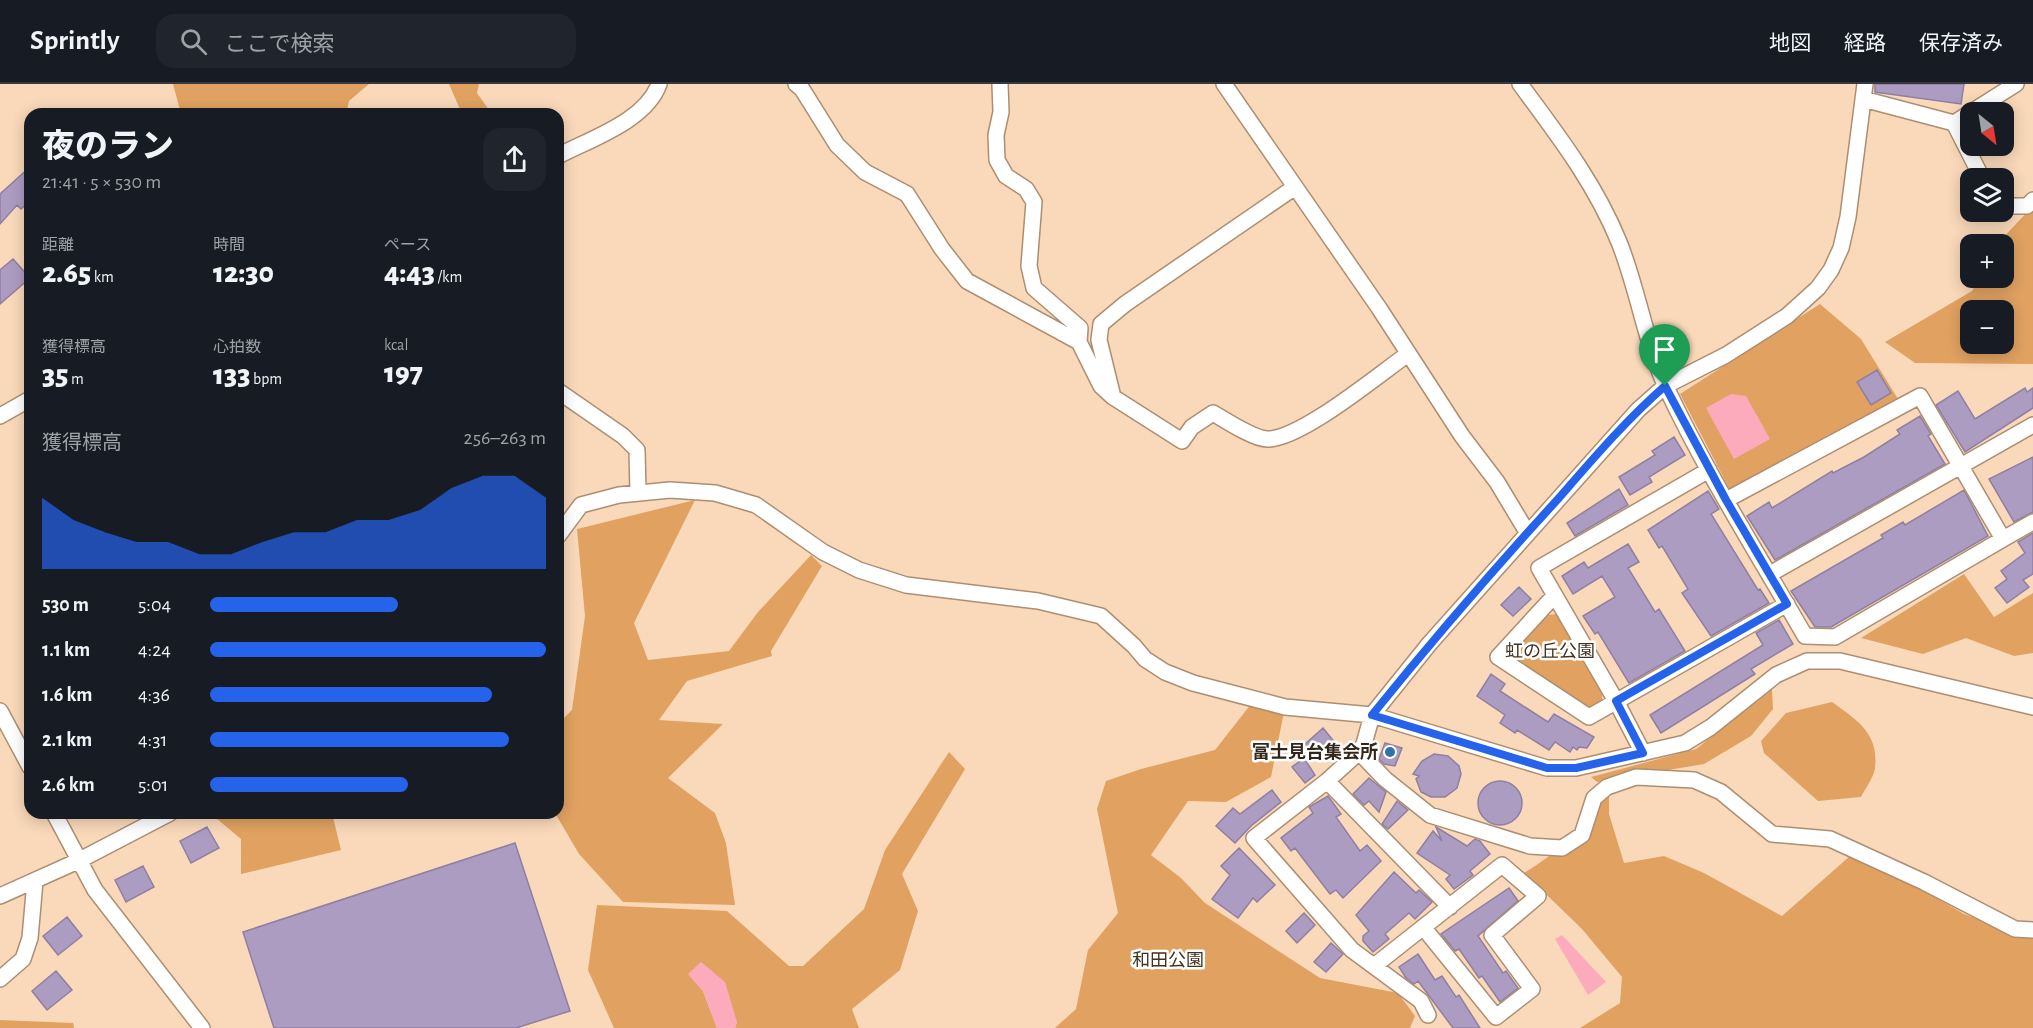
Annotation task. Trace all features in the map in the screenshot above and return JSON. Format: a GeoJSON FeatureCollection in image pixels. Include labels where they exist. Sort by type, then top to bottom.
{"type":"FeatureCollection","features":[{"type":"Feature","properties":{"kind":"street"},"geometry":{"type":"LineString","coordinates":[[564,153],[634,116],[656,93],[659,84]]}},
{"type":"Feature","properties":{"kind":"street"},"geometry":{"type":"LineString","coordinates":[[796,84],[802,89],[837,145],[865,172],[907,194],[942,249],[967,281],[1079,342]]}},
{"type":"Feature","properties":{"kind":"street"},"geometry":{"type":"LineString","coordinates":[[1000,84],[1001,112],[996,135],[997,160],[1006,176],[1026,189],[1034,202],[1029,266],[1034,288],[1080,328],[1079,342],[1101,386],[1113,397],[1182,441],[1192,427],[1213,413],[1264,440],[1283,438],[1308,424],[1408,354]]}},
{"type":"Feature","properties":{"kind":"street"},"geometry":{"type":"LineString","coordinates":[[1224,84],[1379,308],[1462,436],[1497,482],[1527,532]]}},
{"type":"Feature","properties":{"kind":"street"},"geometry":{"type":"LineString","coordinates":[[1954,123],[2016,84]]}},
{"type":"Feature","properties":{"kind":"street"},"geometry":{"type":"LineString","coordinates":[[1522,86],[1562,140],[1594,189],[1613,228],[1665,386],[1709,470],[1805,636],[1835,637],[2033,522]]}},
{"type":"Feature","properties":{"kind":"street"},"geometry":{"type":"LineString","coordinates":[[1428,1015],[1421,1001],[1352,950],[1254,838],[1327,781],[1359,752],[1364,744],[1372,715],[1430,643],[1638,410],[1665,386],[1726,355],[1787,316],[1818,288],[1831,270],[1841,248],[1848,217],[1864,92],[1954,123],[1977,168]]}},
{"type":"Feature","properties":{"kind":"street"},"geometry":{"type":"LineString","coordinates":[[1113,397],[1099,340],[1101,324],[1125,304],[1295,187]]}},
{"type":"Feature","properties":{"kind":"street"},"geometry":{"type":"LineString","coordinates":[[2014,206],[2027,206],[2033,200]]}},
{"type":"Feature","properties":{"kind":"street"},"geometry":{"type":"LineString","coordinates":[[564,395],[623,436],[637,450],[638,493]]}},
{"type":"Feature","properties":{"kind":"street"},"geometry":{"type":"LineString","coordinates":[[1726,500],[1920,396],[2003,539]]}},
{"type":"Feature","properties":{"kind":"street"},"geometry":{"type":"LineString","coordinates":[[0,416],[24,402]]}},
{"type":"Feature","properties":{"kind":"street"},"geometry":{"type":"LineString","coordinates":[[1770,574],[2033,425]]}},
{"type":"Feature","properties":{"kind":"street"},"geometry":{"type":"LineString","coordinates":[[1643,753],[1616,701],[1539,568],[1709,470]]}},
{"type":"Feature","properties":{"kind":"street"},"geometry":{"type":"LineString","coordinates":[[564,528],[581,505],[619,495],[670,490],[715,493],[756,505],[823,552],[859,570],[906,585],[1038,601],[1101,616],[1145,659],[1165,672],[1193,683],[1285,707],[1372,715],[1547,768],[1576,768],[1685,743],[1711,727],[1776,675],[1807,661],[1840,661],[2033,707]]}},
{"type":"Feature","properties":{"kind":"street"},"geometry":{"type":"LineString","coordinates":[[1554,596],[1498,657],[1589,717],[1787,604]]}},
{"type":"Feature","properties":{"kind":"street"},"geometry":{"type":"LineString","coordinates":[[0,711],[24,757]]}},
{"type":"Feature","properties":{"kind":"street"},"geometry":{"type":"LineString","coordinates":[[1359,752],[1385,779],[1430,815],[1530,846],[1562,848],[1582,835],[1594,798],[1607,787],[1636,777],[1694,780],[1722,792],[1772,834],[1830,839],[1924,882],[2015,929],[2033,930]]}},
{"type":"Feature","properties":{"kind":"street"},"geometry":{"type":"LineString","coordinates":[[1327,781],[1450,907]]}},
{"type":"Feature","properties":{"kind":"street"},"geometry":{"type":"LineString","coordinates":[[57,819],[95,890],[202,1028]]}},
{"type":"Feature","properties":{"kind":"street"},"geometry":{"type":"LineString","coordinates":[[0,896],[78,861],[158,819]]}},
{"type":"Feature","properties":{"kind":"street"},"geometry":{"type":"LineString","coordinates":[[1374,966],[1502,864],[1538,896],[1492,935],[1532,989],[1496,1017],[1424,927]]}},
{"type":"Feature","properties":{"kind":"street"},"geometry":{"type":"LineString","coordinates":[[0,979],[23,959],[30,938],[35,881]]}},
{"type":"Feature","properties":{"kind":"green space"},"geometry":{"type":"Polygon","coordinates":[[[173,84],[369,84],[349,101],[347,108],[179,108],[173,84]]]}},
{"type":"Feature","properties":{"kind":"green space"},"geometry":{"type":"Polygon","coordinates":[[[449,84],[479,84],[477,93],[488,108],[459,108],[449,84]]]}},
{"type":"Feature","properties":{"kind":"green space"},"geometry":{"type":"Polygon","coordinates":[[[2033,206],[2033,364],[1915,363],[1885,342],[1974,288],[2014,288],[2014,234],[2006,234],[2033,206]]]}},
{"type":"Feature","properties":{"kind":"green space"},"geometry":{"type":"Polygon","coordinates":[[[1820,304],[1861,339],[1898,399],[1731,492],[1680,394],[1820,304]]]}},
{"type":"Feature","properties":{"kind":"green space"},"geometry":{"type":"Polygon","coordinates":[[[695,500],[634,623],[648,660],[729,651],[758,612],[811,555],[822,566],[771,651],[772,656],[687,681],[659,720],[723,724],[668,778],[715,813],[726,843],[735,905],[623,902],[579,854],[559,819],[564,819],[564,718],[572,710],[585,616],[577,529],[695,500]]]}},
{"type":"Feature","properties":{"kind":"green space"},"geometry":{"type":"Polygon","coordinates":[[[1964,574],[1994,617],[2033,593],[2033,653],[2014,656],[1966,638],[1923,654],[1861,638],[1964,574]]]}},
{"type":"Feature","properties":{"kind":"green space","name":"虹の丘公園"},"geometry":{"type":"Polygon","coordinates":[[[1558,614],[1602,691],[1602,703],[1588,707],[1518,660],[1514,651],[1546,615],[1558,614]]]}},
{"type":"Feature","properties":{"kind":"green space"},"geometry":{"type":"Polygon","coordinates":[[[1772,689],[1773,709],[1751,736],[1704,764],[1597,782],[1591,777],[1696,749],[1772,689]]]}},
{"type":"Feature","properties":{"kind":"green space","name":"和田公園"},"geometry":{"type":"Polygon","coordinates":[[[1255,699],[1285,707],[1271,777],[1226,802],[1188,801],[1151,855],[1181,878],[1205,903],[1320,978],[1398,993],[1415,1016],[1410,1028],[1055,1028],[1076,1009],[1088,950],[1118,913],[1097,809],[1106,781],[1141,769],[1215,750],[1255,699]]]}},
{"type":"Feature","properties":{"kind":"green space"},"geometry":{"type":"Polygon","coordinates":[[[1832,702],[1858,722],[1870,736],[1875,756],[1875,768],[1861,797],[1818,801],[1764,753],[1761,741],[1786,713],[1832,702]]]}},
{"type":"Feature","properties":{"kind":"green space"},"geometry":{"type":"Polygon","coordinates":[[[949,752],[965,769],[902,874],[918,911],[900,970],[852,1009],[859,1028],[735,1028],[737,1022],[688,974],[703,991],[717,1028],[614,1028],[588,970],[597,905],[727,911],[789,966],[803,966],[864,909],[885,850],[949,752]]]}},
{"type":"Feature","properties":{"kind":"green space"},"geometry":{"type":"Polygon","coordinates":[[[1609,789],[1609,814],[1624,863],[1664,856],[1704,873],[1782,916],[1850,856],[1923,890],[1964,914],[2033,939],[2033,1028],[1580,1028],[1620,1003],[1622,977],[1582,929],[1524,873],[1561,846],[1609,789]]]}},
{"type":"Feature","properties":{"kind":"green space"},"geometry":{"type":"Polygon","coordinates":[[[217,819],[333,819],[341,850],[241,874],[241,839],[217,819]]]}},
{"type":"Feature","properties":{"kind":"green space"},"geometry":{"type":"Polygon","coordinates":[[[0,1020],[73,1023],[74,1028],[0,1028],[0,1020]]]}},
{"type":"Feature","properties":{"kind":"shaded area"},"geometry":{"type":"Polygon","coordinates":[[[1731,394],[1746,396],[1770,439],[1734,459],[1706,408],[1731,394]]]}},
{"type":"Feature","properties":{"kind":"shaded area"},"geometry":{"type":"Polygon","coordinates":[[[1562,935],[1606,982],[1588,995],[1555,939],[1562,935]]]}},
{"type":"Feature","properties":{"kind":"shaded area"},"geometry":{"type":"Polygon","coordinates":[[[701,962],[725,982],[737,1022],[735,1028],[717,1028],[703,991],[688,974],[701,962]]]}},
{"type":"Feature","properties":{"kind":"building"},"geometry":{"type":"Polygon","coordinates":[[[1875,84],[1964,84],[1960,104],[1875,92],[1875,84]]]}},
{"type":"Feature","properties":{"kind":"building"},"geometry":{"type":"Polygon","coordinates":[[[24,172],[24,206],[21,209],[17,205],[0,224],[0,194],[24,172]]]}},
{"type":"Feature","properties":{"kind":"building"},"geometry":{"type":"Polygon","coordinates":[[[13,259],[24,271],[24,283],[0,304],[0,270],[13,259]]]}},
{"type":"Feature","properties":{"kind":"building"},"geometry":{"type":"Polygon","coordinates":[[[1877,370],[1891,393],[1871,405],[1857,382],[1877,370]]]}},
{"type":"Feature","properties":{"kind":"building"},"geometry":{"type":"Polygon","coordinates":[[[2025,388],[2027,392],[2033,388],[2033,408],[1965,452],[1936,405],[1958,391],[1975,419],[2025,388]]]}},
{"type":"Feature","properties":{"kind":"building"},"geometry":{"type":"Polygon","coordinates":[[[1920,416],[1931,434],[1928,436],[1945,464],[1775,560],[1747,516],[1769,502],[1772,508],[1832,471],[1833,473],[1864,457],[1900,434],[1897,430],[1920,416]]]}},
{"type":"Feature","properties":{"kind":"building"},"geometry":{"type":"Polygon","coordinates":[[[1674,437],[1685,455],[1649,477],[1652,482],[1630,495],[1619,477],[1655,455],[1652,451],[1674,437]]]}},
{"type":"Feature","properties":{"kind":"building"},"geometry":{"type":"Polygon","coordinates":[[[2033,457],[2033,512],[2014,522],[1989,479],[2033,457]]]}},
{"type":"Feature","properties":{"kind":"building"},"geometry":{"type":"Polygon","coordinates":[[[1619,489],[1628,505],[1575,536],[1567,523],[1619,489]]]}},
{"type":"Feature","properties":{"kind":"building"},"geometry":{"type":"Polygon","coordinates":[[[1964,490],[1988,536],[1831,627],[1815,627],[1791,591],[1883,538],[1881,535],[1903,522],[1905,525],[1964,490]]]}},
{"type":"Feature","properties":{"kind":"building"},"geometry":{"type":"Polygon","coordinates":[[[1708,491],[1719,509],[1711,514],[1758,590],[1760,589],[1769,603],[1711,636],[1682,593],[1688,589],[1662,546],[1659,548],[1648,530],[1708,491]]]}},
{"type":"Feature","properties":{"kind":"building"},"geometry":{"type":"Polygon","coordinates":[[[2033,533],[2033,574],[2023,580],[2029,587],[2007,603],[1995,588],[2007,579],[2001,571],[2025,553],[2018,542],[2033,533]]]}},
{"type":"Feature","properties":{"kind":"building"},"geometry":{"type":"Polygon","coordinates":[[[1628,544],[1639,562],[1628,568],[1655,612],[1659,609],[1685,651],[1629,683],[1598,632],[1595,634],[1583,616],[1615,597],[1602,576],[1573,594],[1562,576],[1584,562],[1588,568],[1628,544]]]}},
{"type":"Feature","properties":{"kind":"building"},"geometry":{"type":"Polygon","coordinates":[[[1519,587],[1531,599],[1513,616],[1501,605],[1519,587]]]}},
{"type":"Feature","properties":{"kind":"building"},"geometry":{"type":"Polygon","coordinates":[[[1779,620],[1793,644],[1751,669],[1755,674],[1661,733],[1650,715],[1763,645],[1756,633],[1779,620]]]}},
{"type":"Feature","properties":{"kind":"building"},"geometry":{"type":"Polygon","coordinates":[[[1491,674],[1505,684],[1500,691],[1548,722],[1554,714],[1594,737],[1587,748],[1579,747],[1577,750],[1573,747],[1570,752],[1555,742],[1549,750],[1517,730],[1515,733],[1500,723],[1505,715],[1477,696],[1491,674]]]}},
{"type":"Feature","properties":{"kind":"building"},"geometry":{"type":"Polygon","coordinates":[[[1323,728],[1336,744],[1318,759],[1305,744],[1323,728]]]}},
{"type":"Feature","properties":{"kind":"building"},"geometry":{"type":"Polygon","coordinates":[[[1385,743],[1402,748],[1395,766],[1384,764],[1379,759],[1385,743]]]}},
{"type":"Feature","properties":{"kind":"building"},"geometry":{"type":"Polygon","coordinates":[[[1434,754],[1448,756],[1459,766],[1461,774],[1457,788],[1445,797],[1431,797],[1421,792],[1416,779],[1419,776],[1413,774],[1422,761],[1434,754]]]}},
{"type":"Feature","properties":{"kind":"building"},"geometry":{"type":"Polygon","coordinates":[[[1304,758],[1315,775],[1305,783],[1292,767],[1304,758]]]}},
{"type":"Feature","properties":{"kind":"building"},"geometry":{"type":"Polygon","coordinates":[[[1369,778],[1386,792],[1379,812],[1369,801],[1364,805],[1353,794],[1369,778]]]}},
{"type":"Feature","properties":{"kind":"building"},"geometry":{"type":"Polygon","coordinates":[[[1500,781],[1516,787],[1522,803],[1516,819],[1500,825],[1484,819],[1478,803],[1484,787],[1500,781]]]}},
{"type":"Feature","properties":{"kind":"building"},"geometry":{"type":"Polygon","coordinates":[[[1272,790],[1281,802],[1251,826],[1235,843],[1216,826],[1233,808],[1240,814],[1272,790]]]}},
{"type":"Feature","properties":{"kind":"building"},"geometry":{"type":"Polygon","coordinates":[[[1328,796],[1341,814],[1336,817],[1360,851],[1367,845],[1381,861],[1343,898],[1336,890],[1330,894],[1295,848],[1291,851],[1281,838],[1313,813],[1309,807],[1328,796]]]}},
{"type":"Feature","properties":{"kind":"building"},"geometry":{"type":"Polygon","coordinates":[[[1397,801],[1408,810],[1388,829],[1382,824],[1397,801]]]}},
{"type":"Feature","properties":{"kind":"building"},"geometry":{"type":"Polygon","coordinates":[[[207,827],[219,848],[191,863],[180,841],[207,827]]]}},
{"type":"Feature","properties":{"kind":"building"},"geometry":{"type":"Polygon","coordinates":[[[1436,827],[1467,846],[1475,839],[1480,841],[1490,854],[1470,871],[1473,875],[1454,889],[1446,879],[1450,875],[1417,853],[1433,831],[1442,841],[1436,827]]]}},
{"type":"Feature","properties":{"kind":"building"},"geometry":{"type":"Polygon","coordinates":[[[515,843],[570,1011],[516,1028],[274,1028],[243,932],[515,843]]]}},
{"type":"Feature","properties":{"kind":"building"},"geometry":{"type":"Polygon","coordinates":[[[1239,848],[1275,885],[1257,902],[1253,898],[1238,918],[1212,899],[1230,875],[1221,866],[1239,848]]]}},
{"type":"Feature","properties":{"kind":"building"},"geometry":{"type":"Polygon","coordinates":[[[143,866],[154,887],[126,902],[115,880],[143,866]]]}},
{"type":"Feature","properties":{"kind":"building"},"geometry":{"type":"Polygon","coordinates":[[[1394,872],[1416,893],[1419,890],[1432,902],[1415,919],[1409,913],[1385,934],[1389,939],[1373,952],[1363,941],[1363,936],[1369,931],[1356,915],[1394,872]]]}},
{"type":"Feature","properties":{"kind":"building"},"geometry":{"type":"Polygon","coordinates":[[[1509,888],[1518,901],[1478,936],[1503,973],[1506,971],[1518,988],[1500,1002],[1482,976],[1479,978],[1459,949],[1455,951],[1441,934],[1509,888]]]}},
{"type":"Feature","properties":{"kind":"building"},"geometry":{"type":"Polygon","coordinates":[[[1304,913],[1315,925],[1297,943],[1286,931],[1304,913]]]}},
{"type":"Feature","properties":{"kind":"building"},"geometry":{"type":"Polygon","coordinates":[[[67,917],[82,936],[58,955],[43,936],[67,917]]]}},
{"type":"Feature","properties":{"kind":"building"},"geometry":{"type":"Polygon","coordinates":[[[1331,943],[1343,954],[1326,972],[1314,962],[1331,943]]]}},
{"type":"Feature","properties":{"kind":"building"},"geometry":{"type":"Polygon","coordinates":[[[1418,954],[1435,980],[1442,976],[1456,997],[1459,995],[1480,1028],[1453,1028],[1418,981],[1414,984],[1406,978],[1399,967],[1418,954]]]}},
{"type":"Feature","properties":{"kind":"building"},"geometry":{"type":"Polygon","coordinates":[[[56,971],[72,990],[47,1010],[32,991],[56,971]]]}},
{"type":"Feature","properties":{"kind":"place","name":"富士見台集会所"},"geometry":{"type":"Point","coordinates":[1390,752]}},
{"type":"Feature","properties":{"kind":"route"},"geometry":{"type":"LineString","coordinates":[[1665,386],[1726,500],[1787,604],[1616,701],[1643,753],[1576,768],[1547,768],[1372,715],[1430,643],[1527,532],[1638,410],[1665,386]]}}]}
